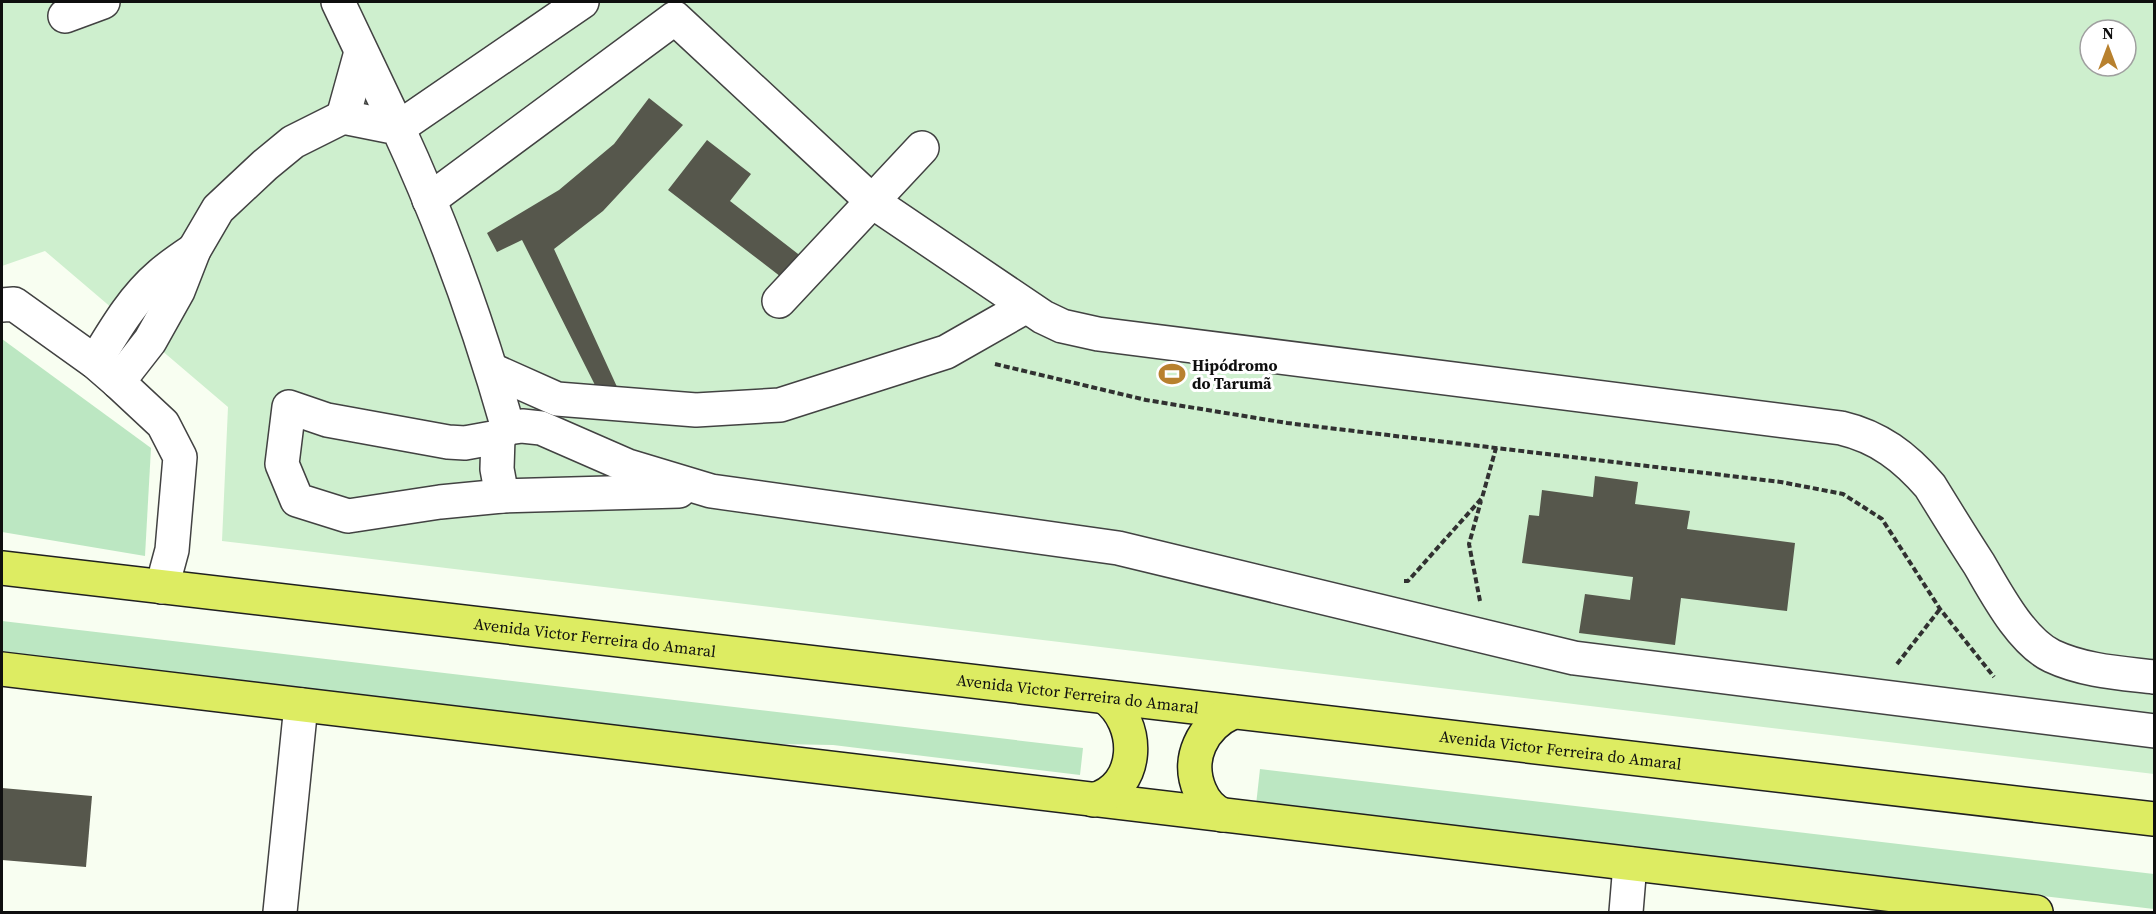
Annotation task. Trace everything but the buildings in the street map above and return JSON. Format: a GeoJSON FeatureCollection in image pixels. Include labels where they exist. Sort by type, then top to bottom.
{"type":"FeatureCollection","features":[{"type":"Feature","properties":{"kind":"highway","name":"Avenida Victor Ferreira do Amaral"},"geometry":{"type":"LineString","coordinates":[[2,568],[2154,819]]}},
{"type":"Feature","properties":{"kind":"highway"},"geometry":{"type":"LineString","coordinates":[[2,669],[2036,912]]}},
{"type":"Feature","properties":{"kind":"highway"},"geometry":{"type":"LineString","coordinates":[[1093,800],[1105,795],[1120,781],[1130,756],[1130,736],[1126,722],[1120,711],[1104,697]]}},
{"type":"Feature","properties":{"kind":"highway"},"geometry":{"type":"LineString","coordinates":[[1222,815],[1216,812],[1203,797],[1197,784],[1195,764],[1197,750],[1206,732],[1215,722],[1233,712]]}},
{"type":"Feature","properties":{"kind":"street"},"geometry":{"type":"LineString","coordinates":[[65,16],[103,2]]}},
{"type":"Feature","properties":{"kind":"street"},"geometry":{"type":"LineString","coordinates":[[338,2],[398,128],[429,200],[492,370],[503,432],[497,469],[502,496]]}},
{"type":"Feature","properties":{"kind":"street"},"geometry":{"type":"LineString","coordinates":[[107,372],[150,341],[178,291],[194,250],[219,209],[265,165],[294,142],[343,117],[398,128],[582,2]]}},
{"type":"Feature","properties":{"kind":"street"},"geometry":{"type":"LineString","coordinates":[[429,200],[667,10],[873,202],[1025,306],[1062,326],[1098,334],[1855,432],[1871,437],[1902,457],[1923,478],[2001,600],[2036,645],[2049,655],[2083,667],[2154,677]]}},
{"type":"Feature","properties":{"kind":"street"},"geometry":{"type":"LineString","coordinates":[[343,117],[361,52]]}},
{"type":"Feature","properties":{"kind":"street"},"geometry":{"type":"LineString","coordinates":[[779,301],[921,148]]}},
{"type":"Feature","properties":{"kind":"street"},"geometry":{"type":"LineString","coordinates":[[2,305],[14,304],[107,372],[163,424],[180,457],[172,550],[162,587]]}},
{"type":"Feature","properties":{"kind":"street"},"geometry":{"type":"LineString","coordinates":[[492,370],[556,399],[696,410],[780,405],[946,352],[1025,306]]}},
{"type":"Feature","properties":{"kind":"street"},"geometry":{"type":"LineString","coordinates":[[711,491],[502,496],[440,502],[348,516],[297,500],[282,465],[290,407],[327,420],[448,442],[465,443],[522,426],[541,428],[628,466],[711,491],[1118,548],[1574,658],[2154,731]]}},
{"type":"Feature","properties":{"kind":"street"},"geometry":{"type":"LineString","coordinates":[[280,912],[301,705]]}},
{"type":"Feature","properties":{"kind":"street"},"geometry":{"type":"LineString","coordinates":[[1626,912],[1630,864]]}},
{"type":"Feature","properties":{"kind":"path"},"geometry":{"type":"LineString","coordinates":[[946,352],[1146,400],[1287,423],[1781,482],[1843,494],[1882,519],[1940,609],[2000,685]]}},
{"type":"Feature","properties":{"kind":"path"},"geometry":{"type":"LineString","coordinates":[[1481,603],[1469,544],[1496,448]]}},
{"type":"Feature","properties":{"kind":"path"},"geometry":{"type":"LineString","coordinates":[[1396,582],[1408,581],[1482,498]]}},
{"type":"Feature","properties":{"kind":"path"},"geometry":{"type":"LineString","coordinates":[[1872,696],[1940,609]]}},
{"type":"Feature","properties":{"kind":"green space","name":"Hipódromo do Tarumã"},"geometry":{"type":"Polygon","coordinates":[[[2,2],[2154,2],[2154,774],[222,541],[228,407],[45,251],[2,266],[2,2]]]}},
{"type":"Feature","properties":{"kind":"green space"},"geometry":{"type":"Polygon","coordinates":[[[2,339],[151,448],[145,556],[2,532],[2,339]]]}},
{"type":"Feature","properties":{"kind":"green space"},"geometry":{"type":"Polygon","coordinates":[[[2,621],[1083,748],[1080,775],[833,745],[719,743],[2,652],[2,621]]]}},
{"type":"Feature","properties":{"kind":"green space"},"geometry":{"type":"Polygon","coordinates":[[[1260,769],[2154,874],[2154,909],[1256,805],[1260,769]]]}},
{"type":"Feature","properties":{"kind":"place","name":"Hipódromo do Tarumã"},"geometry":{"type":"Point","coordinates":[1172,374]}}]}
